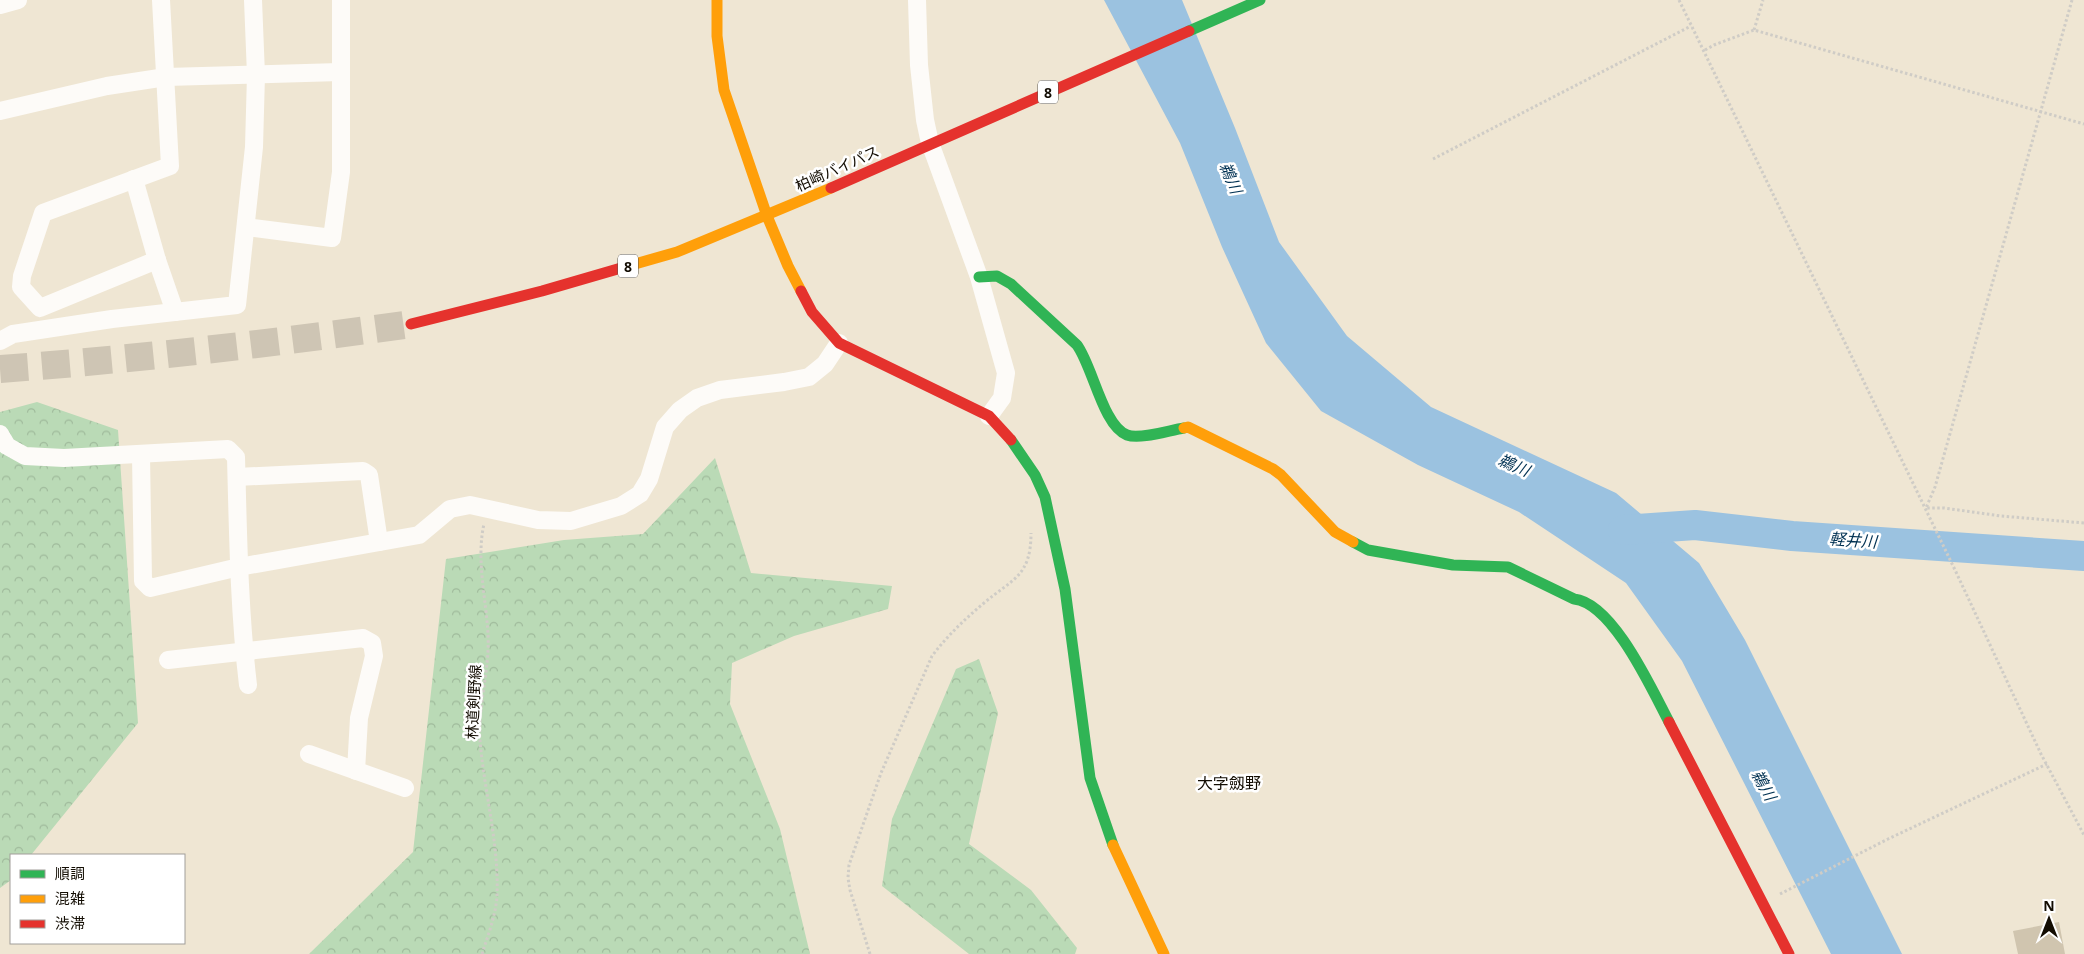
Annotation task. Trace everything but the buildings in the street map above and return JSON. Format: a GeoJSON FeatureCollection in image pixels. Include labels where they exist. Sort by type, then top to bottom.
{"type":"FeatureCollection","features":[{"type":"Feature","properties":{"kind":"main road"},"geometry":{"type":"LineString","coordinates":[[717,0],[717,36],[724,90],[766,216],[788,266],[812,312],[839,343],[989,416],[1009,437],[1035,475],[1044,497],[1065,589],[1094,796],[1111,840],[1164,954]]}},
{"type":"Feature","properties":{"kind":"main road","name":"柏崎バイパス"},"geometry":{"type":"LineString","coordinates":[[411,324],[542,291],[677,252],[766,216],[1260,0]]}},
{"type":"Feature","properties":{"kind":"main road"},"geometry":{"type":"LineString","coordinates":[[979,277],[997,276],[1011,284],[1077,345],[1085,356],[1108,418],[1126,435],[1140,436],[1188,427],[1273,469],[1335,532],[1368,550],[1453,565],[1508,567],[1594,607],[1617,631],[1644,675],[1789,954]]}},
{"type":"Feature","properties":{"kind":"street"},"geometry":{"type":"LineString","coordinates":[[0,5],[18,0]]}},
{"type":"Feature","properties":{"kind":"street"},"geometry":{"type":"LineString","coordinates":[[157,260],[40,308],[21,287],[22,276],[43,213],[170,166],[161,0]]}},
{"type":"Feature","properties":{"kind":"street"},"geometry":{"type":"LineString","coordinates":[[0,341],[13,334],[112,319],[237,305],[254,147],[256,75],[253,0]]}},
{"type":"Feature","properties":{"kind":"street"},"geometry":{"type":"LineString","coordinates":[[246,227],[332,238],[341,172],[341,0]]}},
{"type":"Feature","properties":{"kind":"street"},"geometry":{"type":"LineString","coordinates":[[917,0],[919,65],[925,120],[930,143],[979,277],[1006,373],[1002,398],[989,416]]}},
{"type":"Feature","properties":{"kind":"street"},"geometry":{"type":"LineString","coordinates":[[0,111],[108,86],[166,77],[340,72]]}},
{"type":"Feature","properties":{"kind":"street"},"geometry":{"type":"LineString","coordinates":[[134,180],[157,260],[175,312]]}},
{"type":"Feature","properties":{"kind":"street"},"geometry":{"type":"LineString","coordinates":[[141,455],[143,581],[150,588],[240,567],[419,535],[450,509],[470,505],[538,520],[571,521],[621,506],[640,494],[649,479],[665,427],[680,410],[698,398],[720,390],[809,377],[824,364],[839,343]]}},
{"type":"Feature","properties":{"kind":"street"},"geometry":{"type":"LineString","coordinates":[[0,434],[7,446],[25,456],[64,458],[228,449],[236,457],[244,651],[248,685]]}},
{"type":"Feature","properties":{"kind":"street"},"geometry":{"type":"LineString","coordinates":[[237,477],[363,470],[370,475],[379,542]]}},
{"type":"Feature","properties":{"kind":"street"},"geometry":{"type":"LineString","coordinates":[[168,660],[363,638],[372,643],[374,656],[359,718],[356,771]]}},
{"type":"Feature","properties":{"kind":"street"},"geometry":{"type":"LineString","coordinates":[[309,754],[405,788]]}},
{"type":"Feature","properties":{"kind":"path"},"geometry":{"type":"LineString","coordinates":[[1679,0],[1705,50],[1927,510],[2047,764],[2084,835]]}},
{"type":"Feature","properties":{"kind":"path"},"geometry":{"type":"LineString","coordinates":[[1754,30],[1763,0]]}},
{"type":"Feature","properties":{"kind":"path"},"geometry":{"type":"LineString","coordinates":[[1927,510],[2072,0]]}},
{"type":"Feature","properties":{"kind":"path"},"geometry":{"type":"LineString","coordinates":[[1433,159],[1691,26]]}},
{"type":"Feature","properties":{"kind":"path"},"geometry":{"type":"LineString","coordinates":[[1705,50],[1714,44],[1754,30],[2084,124]]}},
{"type":"Feature","properties":{"kind":"path","name":"林道剣野線"},"geometry":{"type":"LineString","coordinates":[[482,954],[490,930],[497,896],[493,838],[480,739],[488,643],[486,602],[482,579],[482,532],[488,508]]}},
{"type":"Feature","properties":{"kind":"path"},"geometry":{"type":"LineString","coordinates":[[1927,510],[1944,508],[2001,516],[2084,523]]}},
{"type":"Feature","properties":{"kind":"path"},"geometry":{"type":"LineString","coordinates":[[870,954],[848,878],[849,865],[870,804],[932,656],[965,620],[985,602],[1013,582],[1020,574],[1030,552],[1030,524]]}},
{"type":"Feature","properties":{"kind":"path"},"geometry":{"type":"LineString","coordinates":[[1779,894],[1888,839],[2047,764]]}},
{"type":"Feature","properties":{"kind":"green space"},"geometry":{"type":"Polygon","coordinates":[[[37,402],[118,430],[138,723],[32,854],[10,854],[10,881],[0,888],[0,412],[37,402]]]}},
{"type":"Feature","properties":{"kind":"green space"},"geometry":{"type":"Polygon","coordinates":[[[715,458],[751,573],[892,586],[888,609],[794,636],[732,663],[730,704],[780,829],[810,954],[309,954],[413,852],[446,559],[564,540],[643,534],[715,458]]]}},
{"type":"Feature","properties":{"kind":"green space"},"geometry":{"type":"Polygon","coordinates":[[[979,659],[998,713],[969,844],[1031,890],[1077,948],[1075,954],[969,954],[882,886],[892,819],[956,669],[979,659]]]}},
{"type":"Feature","properties":{"kind":"water","name":"鵜川"},"geometry":{"type":"Polygon","coordinates":[[[1104,0],[1182,0],[1235,128],[1279,242],[1347,336],[1431,407],[1616,493],[1699,563],[1745,640],[1902,954],[1831,954],[1682,661],[1626,583],[1519,512],[1418,465],[1321,411],[1266,343],[1222,247],[1180,143],[1104,0]]]}},
{"type":"Feature","properties":{"kind":"waterway","name":"軽井川"},"geometry":{"type":"LineString","coordinates":[[1623,530],[1695,525],[1792,536],[2084,556]]}},
{"type":"Feature","properties":{"kind":"tunnel"},"geometry":{"type":"LineString","coordinates":[[0,369],[206,350],[411,324]]}},
{"type":"Feature","properties":{"kind":"traffic: fast"},"geometry":{"type":"LineString","coordinates":[[1189,31],[1260,0]]}},
{"type":"Feature","properties":{"kind":"traffic: fast"},"geometry":{"type":"LineString","coordinates":[[979,277],[997,276],[1011,284],[1077,345],[1111,420],[1127,435],[1139,436],[1184,428]]}},
{"type":"Feature","properties":{"kind":"traffic: fast"},"geometry":{"type":"LineString","coordinates":[[1011,440],[1035,475],[1045,497],[1065,589],[1090,778],[1113,845]]}},
{"type":"Feature","properties":{"kind":"traffic: fast"},"geometry":{"type":"LineString","coordinates":[[1353,542],[1368,550],[1453,565],[1508,567],[1574,599],[1589,604],[1603,615],[1630,650],[1669,722]]}},
{"type":"Feature","properties":{"kind":"traffic: slow"},"geometry":{"type":"LineString","coordinates":[[717,0],[717,36],[724,90],[767,216],[788,266],[801,291]]}},
{"type":"Feature","properties":{"kind":"traffic: slow"},"geometry":{"type":"LineString","coordinates":[[628,266],[677,252],[831,188]]}},
{"type":"Feature","properties":{"kind":"traffic: slow"},"geometry":{"type":"LineString","coordinates":[[1184,428],[1188,427],[1273,469],[1335,532],[1353,542]]}},
{"type":"Feature","properties":{"kind":"traffic: slow"},"geometry":{"type":"LineString","coordinates":[[1113,845],[1164,954]]}},
{"type":"Feature","properties":{"kind":"traffic: jam"},"geometry":{"type":"LineString","coordinates":[[831,188],[1189,31]]}},
{"type":"Feature","properties":{"kind":"traffic: jam"},"geometry":{"type":"LineString","coordinates":[[411,324],[542,291],[628,266]]}},
{"type":"Feature","properties":{"kind":"traffic: jam"},"geometry":{"type":"LineString","coordinates":[[801,291],[812,312],[839,343],[989,416],[1011,440]]}},
{"type":"Feature","properties":{"kind":"traffic: jam"},"geometry":{"type":"LineString","coordinates":[[1669,722],[1789,954]]}},
{"type":"Feature","properties":{"kind":"district","name":"大字劔野"},"geometry":{"type":"Point","coordinates":[1229,783]}}]}
